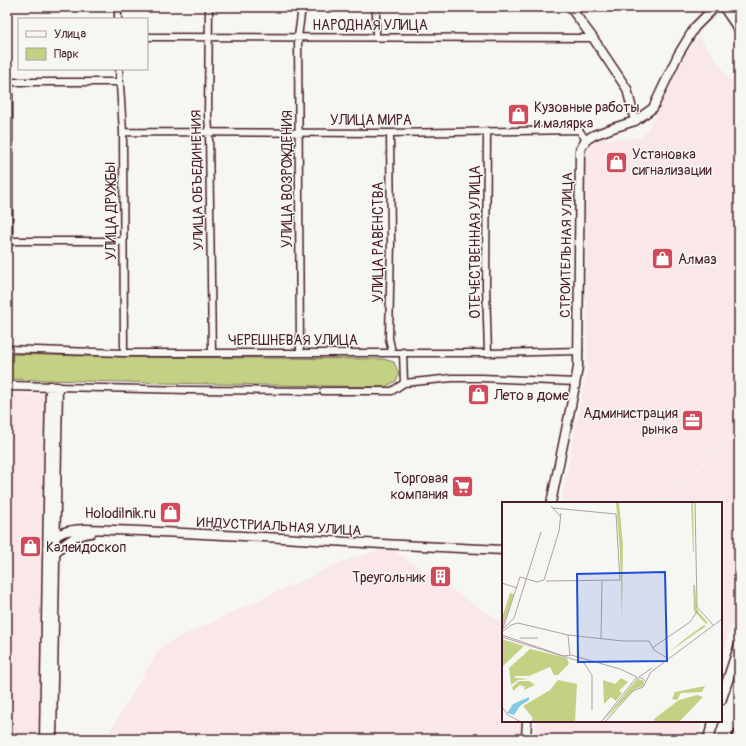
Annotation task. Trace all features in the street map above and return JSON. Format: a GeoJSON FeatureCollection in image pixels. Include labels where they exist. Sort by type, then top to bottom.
{"type":"FeatureCollection","features":[{"type":"Feature","properties":{"kind":"main road"},"geometry":{"type":"LineString","coordinates":[[724,7],[739,29]]}},
{"type":"Feature","properties":{"kind":"main road"},"geometry":{"type":"LineString","coordinates":[[722,697],[739,646]]}},
{"type":"Feature","properties":{"kind":"main road"},"geometry":{"type":"LineString","coordinates":[[708,739],[714,722]]}},
{"type":"Feature","properties":{"kind":"street"},"geometry":{"type":"LineString","coordinates":[[118,7],[118,18]]}},
{"type":"Feature","properties":{"kind":"street","name":"УЛИЦА ОБЪЕДИНЕНИЯ"},"geometry":{"type":"LineString","coordinates":[[209,7],[208,114],[212,352]]}},
{"type":"Feature","properties":{"kind":"street","name":"УЛИЦА ВОЗРОЖДЕНИЯ"},"geometry":{"type":"LineString","coordinates":[[300,352],[298,37],[302,7]]}},
{"type":"Feature","properties":{"kind":"street"},"geometry":{"type":"LineString","coordinates":[[376,7],[376,37]]}},
{"type":"Feature","properties":{"kind":"street"},"geometry":{"type":"LineString","coordinates":[[570,7],[627,89],[635,121]]}},
{"type":"Feature","properties":{"kind":"street"},"geometry":{"type":"LineString","coordinates":[[586,140],[613,128],[635,121],[653,108],[678,55],[694,27],[715,7]]}},
{"type":"Feature","properties":{"kind":"street","name":"НАРОДНАЯ УЛИЦА"},"geometry":{"type":"LineString","coordinates":[[148,37],[593,38]]}},
{"type":"Feature","properties":{"kind":"street","name":"УЛИЦА ДРУЖБЫ"},"geometry":{"type":"LineString","coordinates":[[119,70],[123,132],[124,353]]}},
{"type":"Feature","properties":{"kind":"street"},"geometry":{"type":"LineString","coordinates":[[119,82],[8,82],[8,241],[123,241]]}},
{"type":"Feature","properties":{"kind":"street","name":"УЛИЦА МИРА"},"geometry":{"type":"LineString","coordinates":[[123,132],[390,133],[579,130],[586,140]]}},
{"type":"Feature","properties":{"kind":"street","name":"ОТЕЧЕСТВЕННАЯ УЛИЦА"},"geometry":{"type":"LineString","coordinates":[[487,131],[486,286],[488,353]]}},
{"type":"Feature","properties":{"kind":"street","name":"УЛИЦА РАВЕНСТВА"},"geometry":{"type":"LineString","coordinates":[[390,133],[391,257],[389,338],[392,352]]}},
{"type":"Feature","properties":{"kind":"street","name":"СТРОИТЕЛЬНАЯ УЛИЦА"},"geometry":{"type":"LineString","coordinates":[[551,502],[576,382],[579,351],[578,296],[580,150],[586,140]]}},
{"type":"Feature","properties":{"kind":"street","name":"ЧЕРЕШНЕВАЯ УЛИЦА"},"geometry":{"type":"LineString","coordinates":[[7,349],[124,353],[488,353],[579,351]]}},
{"type":"Feature","properties":{"kind":"street"},"geometry":{"type":"LineString","coordinates":[[403,352],[404,383]]}},
{"type":"Feature","properties":{"kind":"street"},"geometry":{"type":"LineString","coordinates":[[7,386],[188,390],[392,391],[404,383],[452,378],[576,382]]}},
{"type":"Feature","properties":{"kind":"street"},"geometry":{"type":"LineString","coordinates":[[49,681],[55,553],[54,387]]}},
{"type":"Feature","properties":{"kind":"street"},"geometry":{"type":"LineString","coordinates":[[52,739],[49,712],[47,547],[54,387]]}},
{"type":"Feature","properties":{"kind":"street","name":"ИНДУСТРИАЛЬНАЯ УЛИЦА"},"geometry":{"type":"LineString","coordinates":[[55,536],[70,530],[122,530],[502,550]]}},
{"type":"Feature","properties":{"kind":"street"},"geometry":{"type":"LineString","coordinates":[[55,553],[65,542],[73,538],[85,534],[122,530]]}},
{"type":"Feature","properties":{"kind":"street"},"geometry":{"type":"LineString","coordinates":[[47,547],[55,536]]}},
{"type":"Feature","properties":{"kind":"street"},"geometry":{"type":"LineString","coordinates":[[44,739],[49,712]]}},
{"type":"Feature","properties":{"kind":"street"},"geometry":{"type":"LineString","coordinates":[[526,739],[527,722]]}},
{"type":"Feature","properties":{"kind":"shaded area","name":"Алмаз"},"geometry":{"type":"Polygon","coordinates":[[[699,37],[739,92],[739,443],[729,440],[659,502],[561,502],[587,369],[585,150],[600,139],[641,138],[647,131],[683,56],[699,37]]]}},
{"type":"Feature","properties":{"kind":"shaded area"},"geometry":{"type":"Polygon","coordinates":[[[7,393],[47,394],[40,739],[7,739],[7,393]]]}},
{"type":"Feature","properties":{"kind":"shaded area"},"geometry":{"type":"Polygon","coordinates":[[[729,441],[739,444],[739,602],[722,658],[722,502],[660,502],[729,441]]]}},
{"type":"Feature","properties":{"kind":"shaded area"},"geometry":{"type":"Polygon","coordinates":[[[390,548],[502,623],[502,722],[522,722],[521,733],[514,739],[105,739],[159,650],[167,643],[348,559],[390,548]]]}},
{"type":"Feature","properties":{"kind":"shaded area"},"geometry":{"type":"Polygon","coordinates":[[[536,722],[702,722],[697,739],[535,739],[536,722]]]}},
{"type":"Feature","properties":{"kind":"green space"},"geometry":{"type":"Polygon","coordinates":[[[7,354],[124,357],[383,359],[394,362],[399,374],[396,381],[385,387],[7,379],[7,354]]]}},
{"type":"Feature","properties":{"kind":"railway"},"geometry":{"type":"LineString","coordinates":[[730,739],[739,724]]}},
{"type":"Feature","properties":{"kind":"place","name":"Кузовные работы и малярка"},"geometry":{"type":"Point","coordinates":[519,115]}},
{"type":"Feature","properties":{"kind":"place","name":"Установка сигнализации"},"geometry":{"type":"Point","coordinates":[617,162]}},
{"type":"Feature","properties":{"kind":"place","name":"Алмаз"},"geometry":{"type":"Point","coordinates":[662,259]}},
{"type":"Feature","properties":{"kind":"place","name":"Лето в доме"},"geometry":{"type":"Point","coordinates":[478,395]}},
{"type":"Feature","properties":{"kind":"place","name":"Администрация рынка"},"geometry":{"type":"Point","coordinates":[693,421]}},
{"type":"Feature","properties":{"kind":"place","name":"Торговая компания"},"geometry":{"type":"Point","coordinates":[463,486]}},
{"type":"Feature","properties":{"kind":"place","name":"Holodilnik.ru"},"geometry":{"type":"Point","coordinates":[171,513]}},
{"type":"Feature","properties":{"kind":"place","name":"Калейдоскоп"},"geometry":{"type":"Point","coordinates":[30,547]}},
{"type":"Feature","properties":{"kind":"place","name":"Треугольник"},"geometry":{"type":"Point","coordinates":[441,577]}}]}
